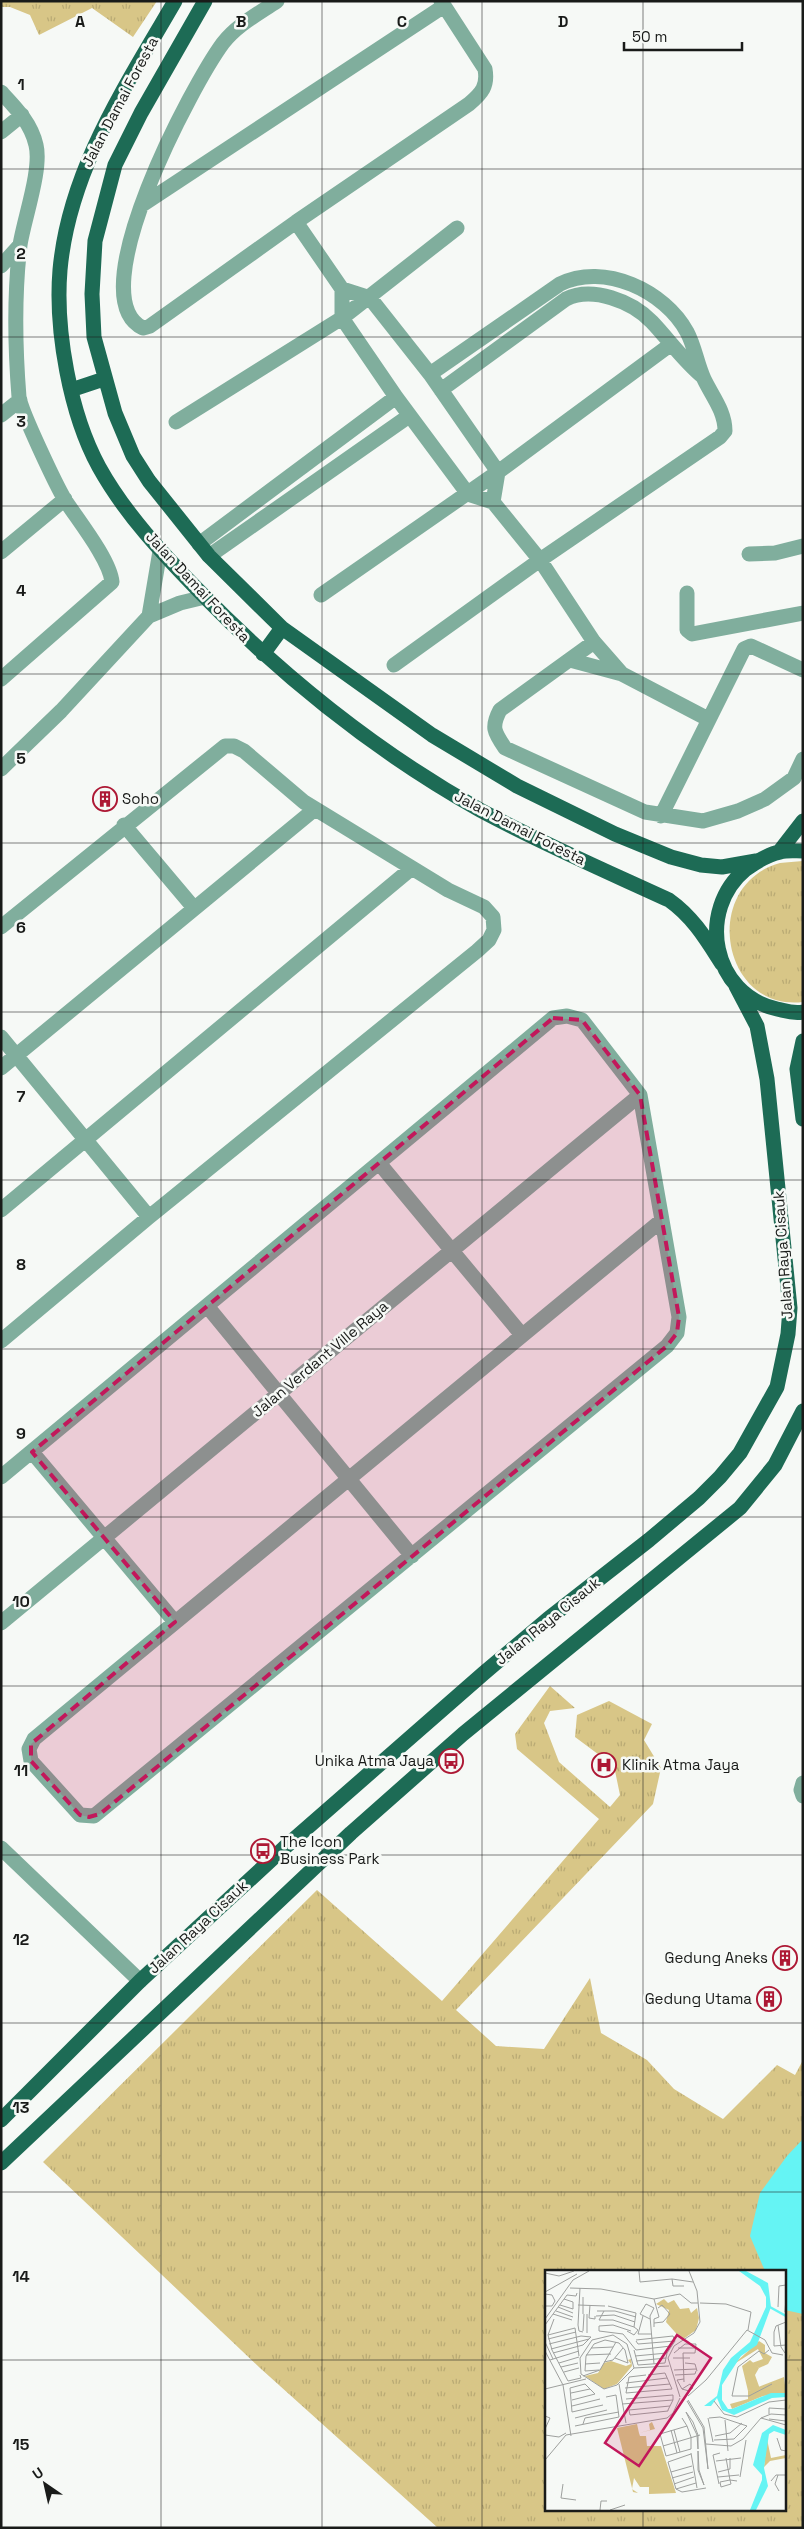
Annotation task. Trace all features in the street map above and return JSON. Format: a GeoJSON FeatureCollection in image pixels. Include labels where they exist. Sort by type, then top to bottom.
{"type":"FeatureCollection","features":[{"type":"Feature","properties":{"kind":"main road","name":"Jalan Damai Foresta"},"geometry":{"type":"LineString","coordinates":[[175,1],[89,155],[72,204],[60,270],[59,313],[63,352],[71,390],[98,465],[116,493],[160,551],[263,654],[337,717],[400,761],[481,810],[669,900],[686,912],[697,924],[736,986]]}},
{"type":"Feature","properties":{"kind":"main road","name":"Jalan Damai Foresta"},"geometry":{"type":"LineString","coordinates":[[205,1],[141,113],[115,165],[95,241],[92,294],[94,337],[115,414],[133,456],[170,510],[209,556],[282,628],[432,735],[517,786],[615,834],[671,857],[701,865],[722,867],[756,861]]}},
{"type":"Feature","properties":{"kind":"main road"},"geometry":{"type":"LineString","coordinates":[[71,390],[104,378]]}},
{"type":"Feature","properties":{"kind":"main road"},"geometry":{"type":"LineString","coordinates":[[263,654],[282,628]]}},
{"type":"Feature","properties":{"kind":"main road"},"geometry":{"type":"LineString","coordinates":[[779,852],[803,821]]}},
{"type":"Feature","properties":{"kind":"main road"},"geometry":{"type":"LineString","coordinates":[[722,964],[716,941],[717,918],[724,895],[738,876],[756,861],[779,852],[803,851]]}},
{"type":"Feature","properties":{"kind":"main road"},"geometry":{"type":"LineString","coordinates":[[736,986],[763,1006],[795,1013],[803,1012]]}},
{"type":"Feature","properties":{"kind":"main road","name":"Jalan Raya Cisauk"},"geometry":{"type":"LineString","coordinates":[[1,2120],[140,1981],[291,1842],[484,1673],[699,1498],[740,1453],[777,1387],[788,1334],[790,1308],[767,1079],[757,1026],[736,986]]}},
{"type":"Feature","properties":{"kind":"main road"},"geometry":{"type":"LineString","coordinates":[[803,1041],[797,1068],[803,1119]]}},
{"type":"Feature","properties":{"kind":"main road"},"geometry":{"type":"LineString","coordinates":[[1,2163],[337,1846],[462,1734],[740,1508],[776,1465],[803,1411]]}},
{"type":"Feature","properties":{"kind":"street"},"geometry":{"type":"LineString","coordinates":[[142,205],[443,4],[485,69],[487,79],[485,87],[470,104],[296,222],[150,326],[144,328],[138,325],[127,308],[122,286],[132,231],[157,164],[213,58],[240,25],[277,1]]}},
{"type":"Feature","properties":{"kind":"street"},"geometry":{"type":"LineString","coordinates":[[1,92],[30,126],[37,147],[36,165],[8,308],[20,400],[65,499],[110,574],[111,585],[1,679]]}},
{"type":"Feature","properties":{"kind":"street"},"geometry":{"type":"LineString","coordinates":[[1,132],[22,115]]}},
{"type":"Feature","properties":{"kind":"street"},"geometry":{"type":"LineString","coordinates":[[296,222],[342,289],[342,318],[409,416],[468,494],[493,502],[540,560],[594,642],[622,674]]}},
{"type":"Feature","properties":{"kind":"street"},"geometry":{"type":"LineString","coordinates":[[176,422],[342,318],[370,298],[457,228]]}},
{"type":"Feature","properties":{"kind":"street"},"geometry":{"type":"LineString","coordinates":[[1,266],[20,245]]}},
{"type":"Feature","properties":{"kind":"street"},"geometry":{"type":"LineString","coordinates":[[394,665],[540,560],[720,437],[724,431],[723,416],[702,376],[696,352],[686,331],[676,317],[654,296],[634,286],[594,275],[571,278],[560,284],[430,374]]}},
{"type":"Feature","properties":{"kind":"street"},"geometry":{"type":"LineString","coordinates":[[560,284],[566,299]]}},
{"type":"Feature","properties":{"kind":"street"},"geometry":{"type":"LineString","coordinates":[[342,289],[370,298],[430,374],[498,472],[493,502]]}},
{"type":"Feature","properties":{"kind":"street"},"geometry":{"type":"LineString","coordinates":[[441,390],[566,299],[588,293],[607,297],[633,308],[651,321],[670,345],[702,376]]}},
{"type":"Feature","properties":{"kind":"street"},"geometry":{"type":"LineString","coordinates":[[321,596],[468,494],[670,345]]}},
{"type":"Feature","properties":{"kind":"street"},"geometry":{"type":"LineString","coordinates":[[199,544],[396,397]]}},
{"type":"Feature","properties":{"kind":"street"},"geometry":{"type":"LineString","coordinates":[[1,415],[20,400]]}},
{"type":"Feature","properties":{"kind":"street"},"geometry":{"type":"LineString","coordinates":[[209,556],[409,416]]}},
{"type":"Feature","properties":{"kind":"street"},"geometry":{"type":"LineString","coordinates":[[1,552],[65,499]]}},
{"type":"Feature","properties":{"kind":"street"},"geometry":{"type":"LineString","coordinates":[[238,514],[248,528]]}},
{"type":"Feature","properties":{"kind":"street"},"geometry":{"type":"LineString","coordinates":[[749,554],[775,553],[803,546]]}},
{"type":"Feature","properties":{"kind":"street"},"geometry":{"type":"LineString","coordinates":[[149,616],[160,551]]}},
{"type":"Feature","properties":{"kind":"street"},"geometry":{"type":"LineString","coordinates":[[687,593],[687,630],[690,633],[803,613]]}},
{"type":"Feature","properties":{"kind":"street"},"geometry":{"type":"LineString","coordinates":[[1,769],[61,711],[149,616],[180,603],[205,597]]}},
{"type":"Feature","properties":{"kind":"street"},"geometry":{"type":"LineString","coordinates":[[594,642],[500,710],[494,722],[496,734],[505,748],[645,812],[661,816],[703,820],[738,811],[765,799],[794,778],[803,759]]}},
{"type":"Feature","properties":{"kind":"street"},"geometry":{"type":"LineString","coordinates":[[661,816],[744,649],[751,646],[803,670]]}},
{"type":"Feature","properties":{"kind":"street"},"geometry":{"type":"LineString","coordinates":[[570,660],[622,674],[708,719]]}},
{"type":"Feature","properties":{"kind":"street"},"geometry":{"type":"LineString","coordinates":[[1,927],[124,825],[225,746],[234,746],[244,751],[315,809],[412,868],[484,907],[493,916],[494,930],[489,940],[149,1217],[1,1341]]}},
{"type":"Feature","properties":{"kind":"street"},"geometry":{"type":"LineString","coordinates":[[1,1068],[315,809]]}},
{"type":"Feature","properties":{"kind":"street"},"geometry":{"type":"LineString","coordinates":[[124,825],[194,908]]}},
{"type":"Feature","properties":{"kind":"street"},"geometry":{"type":"LineString","coordinates":[[1,1210],[412,868]]}},
{"type":"Feature","properties":{"kind":"street"},"geometry":{"type":"LineString","coordinates":[[1,1477],[554,1018],[567,1016],[582,1020],[640,1095],[662,1220],[679,1317],[677,1333],[667,1346],[100,1814],[84,1817],[31,1760],[29,1755],[34,1738],[662,1220]]}},
{"type":"Feature","properties":{"kind":"street"},"geometry":{"type":"LineString","coordinates":[[1,1037],[17,1054],[149,1217]]}},
{"type":"Feature","properties":{"kind":"street","name":"Jalan Verdant Ville Raya"},"geometry":{"type":"LineString","coordinates":[[1,1623],[640,1095]]}},
{"type":"Feature","properties":{"kind":"street"},"geometry":{"type":"LineString","coordinates":[[379,1163],[522,1335]]}},
{"type":"Feature","properties":{"kind":"street"},"geometry":{"type":"LineString","coordinates":[[207,1306],[412,1556]]}},
{"type":"Feature","properties":{"kind":"street"},"geometry":{"type":"LineString","coordinates":[[32,1452],[175,1622]]}},
{"type":"Feature","properties":{"kind":"street"},"geometry":{"type":"LineString","coordinates":[[803,1783],[801,1790],[803,1796]]}},
{"type":"Feature","properties":{"kind":"street"},"geometry":{"type":"LineString","coordinates":[[1,1848],[140,1981]]}},
{"type":"Feature","properties":{"kind":"highlighted area"},"geometry":{"type":"Polygon","coordinates":[[[553,1018],[582,1020],[640,1095],[679,1317],[677,1333],[667,1346],[100,1814],[89,1817],[80,1815],[31,1761],[31,1744],[175,1622],[32,1452],[553,1018]]]}},
{"type":"Feature","properties":{"kind":"green space"},"geometry":{"type":"Polygon","coordinates":[[[1,1],[157,1],[133,37],[92,8],[39,35],[30,15],[10,7],[1,7],[1,1]]]}},
{"type":"Feature","properties":{"kind":"green space"},"geometry":{"type":"Polygon","coordinates":[[[803,861],[803,1002],[775,1000],[754,988],[739,968],[731,944],[730,919],[738,895],[755,876],[780,863],[803,861]]]}},
{"type":"Feature","properties":{"kind":"green space"},"geometry":{"type":"Polygon","coordinates":[[[550,1686],[575,1708],[550,1711],[544,1723],[559,1762],[610,1807],[620,1795],[614,1766],[575,1737],[577,1715],[609,1701],[652,1724],[644,1740],[661,1768],[653,1804],[456,2010],[496,2046],[544,2049],[590,1978],[601,2033],[647,2060],[674,2089],[723,2119],[777,2065],[795,2075],[803,2060],[803,2528],[438,2528],[260,2368],[43,2162],[317,1890],[442,2001],[599,1819],[517,1749],[515,1734],[550,1686]]]}},
{"type":"Feature","properties":{"kind":"water"},"geometry":{"type":"Polygon","coordinates":[[[803,2139],[803,2314],[786,2310],[786,2270],[765,2270],[750,2236],[760,2193],[787,2156],[803,2139]]]}},
{"type":"Feature","properties":{"kind":"place","name":"Soho"},"geometry":{"type":"Point","coordinates":[105,799]}},
{"type":"Feature","properties":{"kind":"place","name":"Unika Atma Jaya"},"geometry":{"type":"Point","coordinates":[451,1761]}},
{"type":"Feature","properties":{"kind":"place","name":"Klinik Atma Jaya"},"geometry":{"type":"Point","coordinates":[604,1765]}},
{"type":"Feature","properties":{"kind":"place","name":"The Icon Business Park"},"geometry":{"type":"Point","coordinates":[263,1851]}},
{"type":"Feature","properties":{"kind":"place","name":"Gedung Aneks"},"geometry":{"type":"Point","coordinates":[785,1958]}},
{"type":"Feature","properties":{"kind":"place","name":"Gedung Utama"},"geometry":{"type":"Point","coordinates":[769,1999]}}]}
